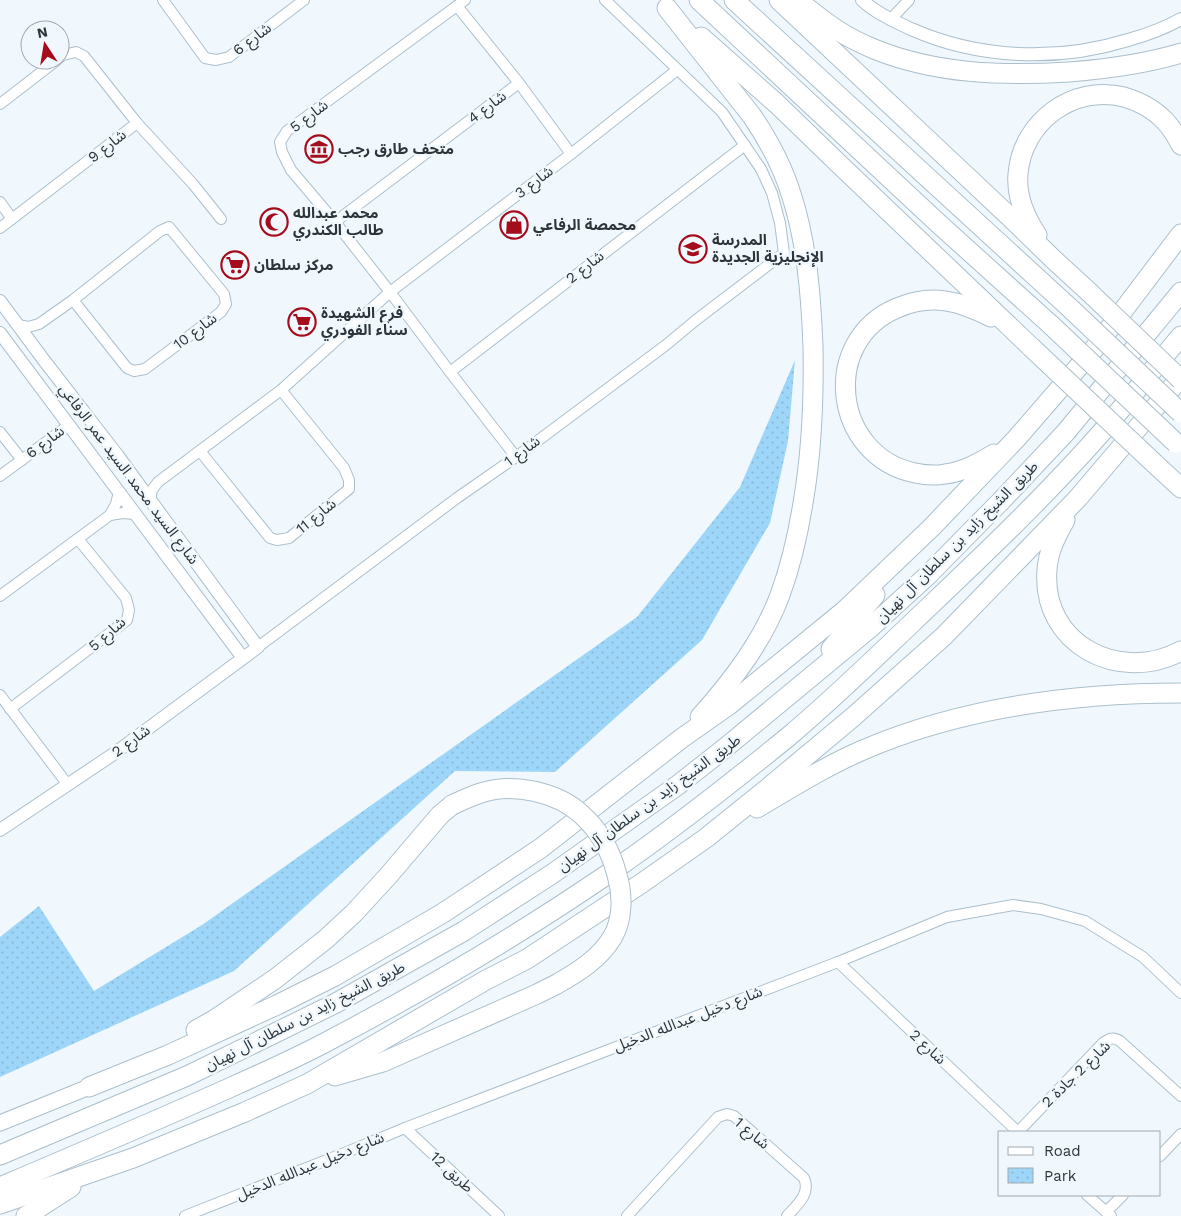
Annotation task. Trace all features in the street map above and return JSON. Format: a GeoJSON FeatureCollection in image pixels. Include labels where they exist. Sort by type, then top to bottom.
{"type":"FeatureCollection","features":[{"type":"Feature","properties":{"kind":"highway"},"geometry":{"type":"LineString","coordinates":[[699,0],[1178,445]]}},
{"type":"Feature","properties":{"kind":"highway"},"geometry":{"type":"LineString","coordinates":[[734,0],[1071,309],[1181,413]]}},
{"type":"Feature","properties":{"kind":"highway"},"geometry":{"type":"LineString","coordinates":[[0,1204],[134,1158],[307,1084],[527,958],[642,883],[706,838],[853,717],[937,642],[1078,498],[1181,378],[779,0]]}},
{"type":"Feature","properties":{"kind":"highway"},"geometry":{"type":"LineString","coordinates":[[797,0],[838,31],[873,49],[902,59],[970,72],[1034,74],[1084,71],[1124,66],[1181,53]]}},
{"type":"Feature","properties":{"kind":"highway"},"geometry":{"type":"LineString","coordinates":[[663,4],[777,104],[1008,326],[1180,487]]}},
{"type":"Feature","properties":{"kind":"highway"},"geometry":{"type":"LineString","coordinates":[[663,4],[752,116],[776,156],[798,217],[807,265],[812,325],[812,432],[806,487],[797,537],[780,596],[751,651],[722,692],[682,738]]}},
{"type":"Feature","properties":{"kind":"highway"},"geometry":{"type":"LineString","coordinates":[[1053,259],[1026,218],[1018,184],[1020,161],[1025,146],[1033,131],[1047,115],[1066,103],[1082,97],[1107,95],[1122,97],[1138,102],[1156,112],[1171,128],[1181,145]]}},
{"type":"Feature","properties":{"kind":"highway"},"geometry":{"type":"LineString","coordinates":[[777,104],[804,122],[877,182],[939,224]]}},
{"type":"Feature","properties":{"kind":"highway"},"geometry":{"type":"LineString","coordinates":[[89,1087],[168,1055],[276,1006],[335,976],[443,913],[541,848],[682,738],[729,705],[844,611],[932,527],[1016,439],[1094,349],[1180,233]]}},
{"type":"Feature","properties":{"kind":"highway","name":"طريق الشيخ زايد بن سلطان آل نهيان"},"geometry":{"type":"LineString","coordinates":[[0,1155],[187,1076],[336,1003],[456,935],[552,874],[678,785],[870,628],[927,576],[1066,432],[1181,292]]}},
{"type":"Feature","properties":{"kind":"highway"},"geometry":{"type":"LineString","coordinates":[[1008,326],[976,309],[951,301],[927,300],[909,303],[880,317],[867,329],[856,344],[848,366],[845,392],[850,417],[864,442],[893,466],[910,472],[935,475],[959,471],[981,462],[1016,439]]}},
{"type":"Feature","properties":{"kind":"highway","name":"طريق الشيخ زايد بن سلطان آل نهيان"},"geometry":{"type":"LineString","coordinates":[[0,1187],[258,1075],[327,1042],[454,972],[607,875],[653,842],[791,734],[871,663],[1012,526],[1100,434],[1181,336]]}},
{"type":"Feature","properties":{"kind":"highway"},"geometry":{"type":"LineString","coordinates":[[1078,498],[1055,539],[1047,569],[1047,587],[1050,603],[1060,623],[1072,638],[1085,648],[1098,656],[1114,661],[1144,663],[1163,659],[1181,650]]}},
{"type":"Feature","properties":{"kind":"highway"},"geometry":{"type":"LineString","coordinates":[[803,684],[932,527]]}},
{"type":"Feature","properties":{"kind":"highway"},"geometry":{"type":"LineString","coordinates":[[706,838],[841,760],[879,743],[936,724],[1020,705],[1063,699],[1112,694],[1181,693]]}},
{"type":"Feature","properties":{"kind":"highway"},"geometry":{"type":"LineString","coordinates":[[89,1087],[214,1020],[295,965],[354,913],[440,815],[452,805],[486,791],[505,788],[524,789],[544,794],[580,813],[605,844],[613,860],[619,882],[621,907],[619,920],[613,936],[601,952],[576,973],[537,994],[383,1062],[307,1084]]}},
{"type":"Feature","properties":{"kind":"highway"},"geometry":{"type":"LineString","coordinates":[[486,980],[596,897],[653,842]]}},
{"type":"Feature","properties":{"kind":"highway"},"geometry":{"type":"LineString","coordinates":[[26,1216],[93,1173]]}},
{"type":"Feature","properties":{"kind":"main road"},"geometry":{"type":"LineString","coordinates":[[0,1123],[89,1087]]}},
{"type":"Feature","properties":{"kind":"street","name":"شارع 6"},"geometry":{"type":"LineString","coordinates":[[163,0],[205,58],[216,60],[228,57],[304,0]]}},
{"type":"Feature","properties":{"kind":"street"},"geometry":{"type":"LineString","coordinates":[[605,0],[722,112],[745,145]]}},
{"type":"Feature","properties":{"kind":"street"},"geometry":{"type":"LineString","coordinates":[[862,0],[890,20],[924,35],[960,46],[1034,55],[1071,53],[1108,46],[1144,36],[1181,19]]}},
{"type":"Feature","properties":{"kind":"street"},"geometry":{"type":"LineString","coordinates":[[890,20],[909,0]]}},
{"type":"Feature","properties":{"kind":"street","name":"شارع 4"},"geometry":{"type":"LineString","coordinates":[[461,3],[571,154]]}},
{"type":"Feature","properties":{"kind":"street","name":"شارع 5"},"geometry":{"type":"LineString","coordinates":[[461,3],[287,131],[280,142],[282,152],[291,170],[335,222],[516,456]]}},
{"type":"Feature","properties":{"kind":"street","name":"شارع 9"},"geometry":{"type":"LineString","coordinates":[[0,228],[137,123],[84,56],[76,52],[70,54]]}},
{"type":"Feature","properties":{"kind":"street"},"geometry":{"type":"LineString","coordinates":[[0,104],[44,70]]}},
{"type":"Feature","properties":{"kind":"street","name":"شارع 3"},"geometry":{"type":"LineString","coordinates":[[390,292],[571,154],[677,70]]}},
{"type":"Feature","properties":{"kind":"street","name":"شارع 4"},"geometry":{"type":"LineString","coordinates":[[335,222],[519,82]]}},
{"type":"Feature","properties":{"kind":"street"},"geometry":{"type":"LineString","coordinates":[[137,123],[193,184],[221,219]]}},
{"type":"Feature","properties":{"kind":"street","name":"شارع 1"},"geometry":{"type":"LineString","coordinates":[[258,647],[666,345],[784,252],[780,223],[772,193],[761,169],[745,145]]}},
{"type":"Feature","properties":{"kind":"street","name":"شارع 2"},"geometry":{"type":"LineString","coordinates":[[450,372],[745,145]]}},
{"type":"Feature","properties":{"kind":"street"},"geometry":{"type":"LineString","coordinates":[[0,202],[12,219]]}},
{"type":"Feature","properties":{"kind":"street","name":"شارع 10"},"geometry":{"type":"LineString","coordinates":[[38,324],[73,300],[160,231],[169,227],[224,294],[226,304],[221,312],[145,369],[134,371],[128,368],[73,300]]}},
{"type":"Feature","properties":{"kind":"street"},"geometry":{"type":"LineString","coordinates":[[150,500],[152,490],[158,482],[281,390],[390,292]]}},
{"type":"Feature","properties":{"kind":"street","name":"شارع السيد محمد السيد عمر الرفاعي"},"geometry":{"type":"LineString","coordinates":[[0,301],[118,456],[258,647]]}},
{"type":"Feature","properties":{"kind":"street"},"geometry":{"type":"LineString","coordinates":[[0,321],[33,364],[38,368],[42,365],[43,359]]}},
{"type":"Feature","properties":{"kind":"street"},"geometry":{"type":"LineString","coordinates":[[18,325],[28,327],[38,324]]}},
{"type":"Feature","properties":{"kind":"street"},"geometry":{"type":"LineString","coordinates":[[34,346],[34,334],[38,324]]}},
{"type":"Feature","properties":{"kind":"street","name":"شارع السيد محمد السيد عمر الرفاعي"},"geometry":{"type":"LineString","coordinates":[[0,333],[243,658]]}},
{"type":"Feature","properties":{"kind":"street"},"geometry":{"type":"LineString","coordinates":[[41,388],[45,379],[49,380],[100,447],[118,456]]}},
{"type":"Feature","properties":{"kind":"street","name":"شارع 11"},"geometry":{"type":"LineString","coordinates":[[200,451],[270,538],[277,540],[289,538],[349,489],[349,480],[344,468],[281,390]]}},
{"type":"Feature","properties":{"kind":"street","name":"شارع 6"},"geometry":{"type":"LineString","coordinates":[[0,476],[69,425]]}},
{"type":"Feature","properties":{"kind":"street","name":"شارع 6"},"geometry":{"type":"LineString","coordinates":[[0,432],[22,460]]}},
{"type":"Feature","properties":{"kind":"street"},"geometry":{"type":"LineString","coordinates":[[138,484],[148,485],[158,482]]}},
{"type":"Feature","properties":{"kind":"street"},"geometry":{"type":"LineString","coordinates":[[0,596],[110,515],[116,504],[119,492]]}},
{"type":"Feature","properties":{"kind":"street"},"geometry":{"type":"LineString","coordinates":[[110,515],[135,514]]}},
{"type":"Feature","properties":{"kind":"street","name":"شارع 5"},"geometry":{"type":"LineString","coordinates":[[10,709],[127,620],[129,610],[126,598],[78,539]]}},
{"type":"Feature","properties":{"kind":"street","name":"شارع 2"},"geometry":{"type":"LineString","coordinates":[[0,830],[114,753],[258,647]]}},
{"type":"Feature","properties":{"kind":"street"},"geometry":{"type":"LineString","coordinates":[[0,695],[68,785]]}},
{"type":"Feature","properties":{"kind":"street","name":"شارع دخيل عبدالله الدخيل"},"geometry":{"type":"LineString","coordinates":[[184,1216],[405,1128],[838,962],[947,917],[1013,905],[1041,909],[1085,921],[1143,957],[1181,993]]}},
{"type":"Feature","properties":{"kind":"street","name":"شارع 2"},"geometry":{"type":"LineString","coordinates":[[838,962],[1017,1131]]}},
{"type":"Feature","properties":{"kind":"street","name":"شارع 2 جادة 2"},"geometry":{"type":"LineString","coordinates":[[1019,1131],[1103,1043],[1112,1038],[1120,1041],[1181,1096]]}},
{"type":"Feature","properties":{"kind":"street","name":"شارع 1"},"geometry":{"type":"LineString","coordinates":[[627,1216],[718,1117],[727,1114],[734,1116],[804,1178],[807,1188],[804,1196],[787,1216]]}},
{"type":"Feature","properties":{"kind":"street","name":"طريق 12"},"geometry":{"type":"LineString","coordinates":[[405,1128],[499,1216]]}},
{"type":"Feature","properties":{"kind":"street"},"geometry":{"type":"LineString","coordinates":[[1161,1155],[1181,1134]]}},
{"type":"Feature","properties":{"kind":"street"},"geometry":{"type":"LineString","coordinates":[[1089,1196],[1108,1214],[1122,1196]]}},
{"type":"Feature","properties":{"kind":"green space"},"geometry":{"type":"Polygon","coordinates":[[[795,360],[788,441],[770,523],[702,640],[555,772],[455,771],[234,971],[0,1077],[0,937],[39,906],[94,991],[202,925],[637,617],[740,487],[795,360]]]}},
{"type":"Feature","properties":{"kind":"place","name":"متحف طارق رجب"},"geometry":{"type":"Point","coordinates":[319,149]}},
{"type":"Feature","properties":{"kind":"place","name":"محمد عبدالله طالب الكندري"},"geometry":{"type":"Point","coordinates":[274,222]}},
{"type":"Feature","properties":{"kind":"place","name":"محمصة الرفاعي"},"geometry":{"type":"Point","coordinates":[514,225]}},
{"type":"Feature","properties":{"kind":"place","name":"المدرسة الإنجليزية الجديدة"},"geometry":{"type":"Point","coordinates":[693,249]}},
{"type":"Feature","properties":{"kind":"place","name":"مركز سلطان"},"geometry":{"type":"Point","coordinates":[235,265]}},
{"type":"Feature","properties":{"kind":"place","name":"فرع الشهيدة سناء الفودري"},"geometry":{"type":"Point","coordinates":[302,322]}}]}
